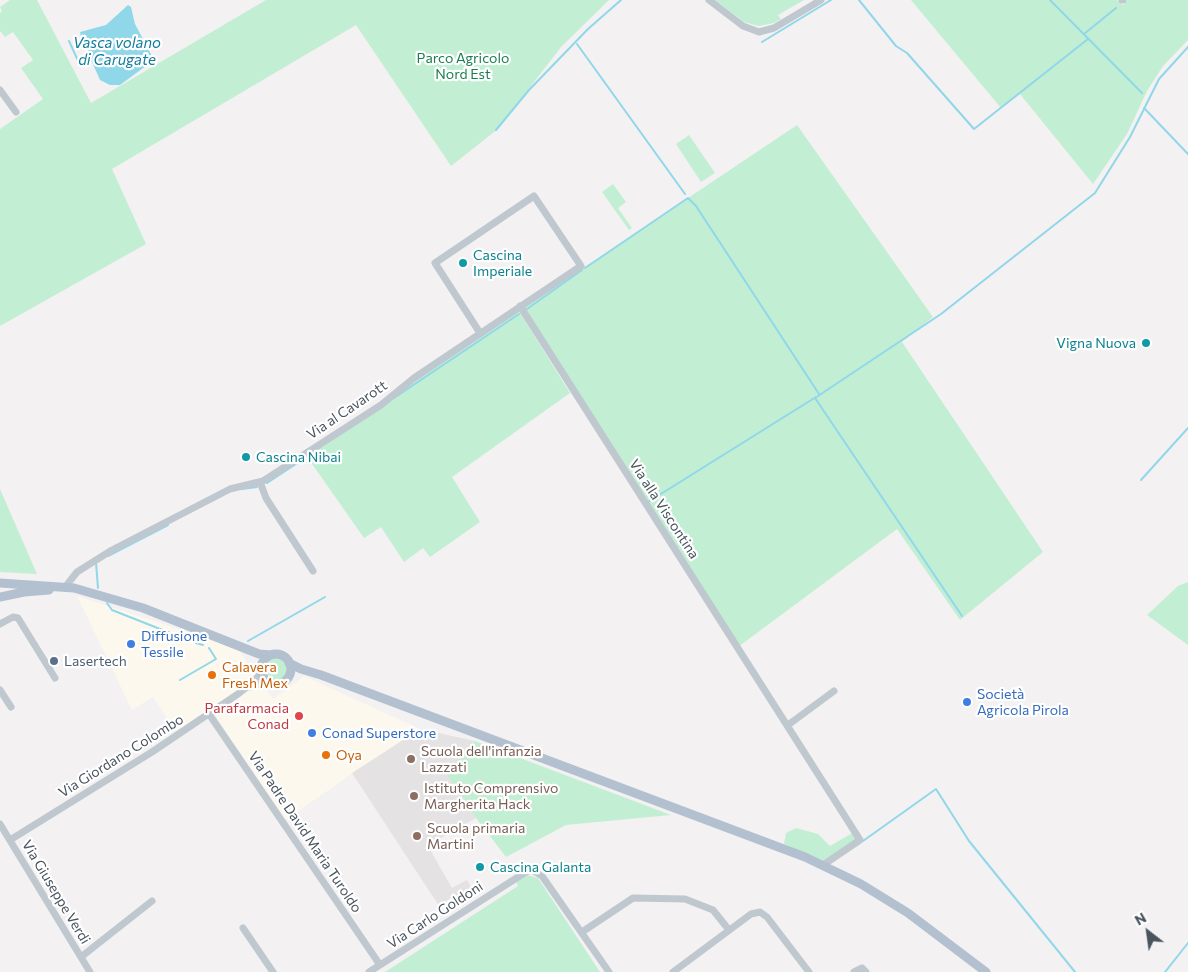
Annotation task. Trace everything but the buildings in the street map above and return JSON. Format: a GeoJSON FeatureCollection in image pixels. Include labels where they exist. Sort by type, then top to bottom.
{"type":"FeatureCollection","features":[{"type":"Feature","properties":{"kind":"main road"},"geometry":{"type":"LineString","coordinates":[[0,583],[66,586],[143,608],[234,642],[259,654],[282,656],[299,669],[321,674],[789,850],[823,865],[908,913],[986,972]]}},
{"type":"Feature","properties":{"kind":"main road"},"geometry":{"type":"LineString","coordinates":[[0,597],[36,591],[92,593]]}},
{"type":"Feature","properties":{"kind":"main road"},"geometry":{"type":"LineString","coordinates":[[234,642],[254,659],[268,682],[278,684],[299,675],[321,674]]}},
{"type":"Feature","properties":{"kind":"main road"},"geometry":{"type":"LineString","coordinates":[[261,671],[263,661],[272,655]]}},
{"type":"Feature","properties":{"kind":"main road"},"geometry":{"type":"LineString","coordinates":[[287,679],[290,672],[289,663]]}},
{"type":"Feature","properties":{"kind":"street"},"geometry":{"type":"LineString","coordinates":[[708,0],[743,26],[755,32],[774,28],[821,0]]}},
{"type":"Feature","properties":{"kind":"street"},"geometry":{"type":"LineString","coordinates":[[0,90],[16,112]]}},
{"type":"Feature","properties":{"kind":"street","name":"Via al Cavarott"},"geometry":{"type":"LineString","coordinates":[[66,586],[77,572],[112,550],[230,489],[260,482],[381,406],[414,378],[581,266],[534,196],[434,263],[480,333]]}},
{"type":"Feature","properties":{"kind":"street","name":"Via alla Viscontina"},"geometry":{"type":"LineString","coordinates":[[520,306],[860,840],[823,865]]}},
{"type":"Feature","properties":{"kind":"street"},"geometry":{"type":"LineString","coordinates":[[260,482],[266,498],[313,571]]}},
{"type":"Feature","properties":{"kind":"street"},"geometry":{"type":"LineString","coordinates":[[0,624],[13,617],[18,618],[55,678]]}},
{"type":"Feature","properties":{"kind":"street","name":"Via Giordano Colombo"},"geometry":{"type":"LineString","coordinates":[[10,840],[209,714],[244,690],[261,671]]}},
{"type":"Feature","properties":{"kind":"street","name":"Via Giordano Colombo"},"geometry":{"type":"LineString","coordinates":[[244,690],[268,682]]}},
{"type":"Feature","properties":{"kind":"street"},"geometry":{"type":"LineString","coordinates":[[0,690],[10,707]]}},
{"type":"Feature","properties":{"kind":"street"},"geometry":{"type":"LineString","coordinates":[[788,725],[834,691]]}},
{"type":"Feature","properties":{"kind":"street","name":"Via Padre David Maria Turoldo"},"geometry":{"type":"LineString","coordinates":[[209,714],[380,965]]}},
{"type":"Feature","properties":{"kind":"street","name":"Via Giuseppe Verdi"},"geometry":{"type":"LineString","coordinates":[[0,824],[90,972]]}},
{"type":"Feature","properties":{"kind":"street","name":"Via Carlo Goldoni"},"geometry":{"type":"LineString","coordinates":[[369,972],[529,870],[540,873],[610,972]]}},
{"type":"Feature","properties":{"kind":"street"},"geometry":{"type":"LineString","coordinates":[[582,932],[633,898],[685,899],[714,910],[729,930]]}},
{"type":"Feature","properties":{"kind":"street"},"geometry":{"type":"LineString","coordinates":[[81,956],[152,901]]}},
{"type":"Feature","properties":{"kind":"street"},"geometry":{"type":"LineString","coordinates":[[673,972],[753,913],[760,912],[766,916],[810,972]]}},
{"type":"Feature","properties":{"kind":"street"},"geometry":{"type":"LineString","coordinates":[[243,928],[273,972]]}},
{"type":"Feature","properties":{"kind":"street"},"geometry":{"type":"LineString","coordinates":[[854,972],[862,968],[866,972]]}},
{"type":"Feature","properties":{"kind":"shaded area"},"geometry":{"type":"Polygon","coordinates":[[[77,596],[237,648],[273,699],[304,676],[420,729],[286,820],[210,708],[176,732],[153,697],[132,710],[77,596]]]}},
{"type":"Feature","properties":{"kind":"shaded area","name":"Istituto Comprensivo Margherita Hack"},"geometry":{"type":"Polygon","coordinates":[[[420,729],[475,741],[447,773],[476,818],[430,844],[429,848],[452,888],[467,880],[474,892],[468,897],[455,895],[439,906],[352,773],[420,729]]]}},
{"type":"Feature","properties":{"kind":"green space","name":"Parco Agricolo Nord Est"},"geometry":{"type":"Polygon","coordinates":[[[10,0],[37,0],[91,103],[266,0],[609,0],[561,47],[498,129],[451,166],[356,25],[112,169],[146,244],[0,326],[0,129],[43,99],[21,68],[33,60],[13,32],[5,37],[0,31],[0,13],[2,11],[0,7],[10,0]]]}},
{"type":"Feature","properties":{"kind":"green space"},"geometry":{"type":"Polygon","coordinates":[[[715,0],[804,0],[778,15],[781,19],[774,23],[759,26],[744,22],[715,0]]]}},
{"type":"Feature","properties":{"kind":"green space"},"geometry":{"type":"Polygon","coordinates":[[[911,0],[1117,0],[1123,5],[1127,0],[1188,0],[1188,40],[1163,66],[1147,91],[1127,134],[1093,184],[1020,94],[1001,108],[911,0]]]}},
{"type":"Feature","properties":{"kind":"green space"},"geometry":{"type":"Polygon","coordinates":[[[797,125],[933,317],[902,342],[1043,552],[960,620],[897,529],[738,647],[524,308],[797,125]]]}},
{"type":"Feature","properties":{"kind":"green space"},"geometry":{"type":"Polygon","coordinates":[[[689,135],[715,173],[701,182],[676,144],[689,135]]]}},
{"type":"Feature","properties":{"kind":"green space"},"geometry":{"type":"Polygon","coordinates":[[[613,184],[626,202],[618,208],[632,228],[629,230],[602,192],[613,184]]]}},
{"type":"Feature","properties":{"kind":"green space"},"geometry":{"type":"Polygon","coordinates":[[[519,311],[570,393],[452,477],[480,522],[430,557],[423,548],[404,562],[381,527],[364,538],[305,454],[519,311]]]}},
{"type":"Feature","properties":{"kind":"green space"},"geometry":{"type":"Polygon","coordinates":[[[0,489],[37,574],[0,572],[0,489]]]}},
{"type":"Feature","properties":{"kind":"green space"},"geometry":{"type":"Polygon","coordinates":[[[1188,582],[1188,645],[1147,615],[1178,586],[1188,582]]]}},
{"type":"Feature","properties":{"kind":"green space"},"geometry":{"type":"Polygon","coordinates":[[[276,658],[286,665],[287,669],[280,679],[276,680],[266,673],[265,669],[272,659],[276,658]]]}},
{"type":"Feature","properties":{"kind":"green space"},"geometry":{"type":"Polygon","coordinates":[[[475,741],[671,815],[566,825],[506,857],[476,818],[446,773],[475,741]]]}},
{"type":"Feature","properties":{"kind":"green space"},"geometry":{"type":"Polygon","coordinates":[[[796,828],[818,834],[830,846],[854,832],[859,840],[822,861],[784,844],[786,833],[796,828]]]}},
{"type":"Feature","properties":{"kind":"green space"},"geometry":{"type":"Polygon","coordinates":[[[527,875],[538,878],[600,972],[385,972],[518,886],[516,882],[527,875]]]}},
{"type":"Feature","properties":{"kind":"water","name":"Vasca volano di Carugate"},"geometry":{"type":"Polygon","coordinates":[[[128,5],[131,7],[135,24],[154,60],[120,85],[110,85],[100,80],[92,62],[86,64],[83,57],[89,52],[82,42],[80,32],[106,25],[128,5]]]}},
{"type":"Feature","properties":{"kind":"waterway"},"geometry":{"type":"LineString","coordinates":[[496,130],[529,90],[588,29],[621,0]]}},
{"type":"Feature","properties":{"kind":"waterway"},"geometry":{"type":"LineString","coordinates":[[762,42],[831,0]]}},
{"type":"Feature","properties":{"kind":"waterway"},"geometry":{"type":"LineString","coordinates":[[859,0],[896,46],[907,53],[974,129],[1088,39]]}},
{"type":"Feature","properties":{"kind":"waterway"},"geometry":{"type":"LineString","coordinates":[[1050,0],[1142,93]]}},
{"type":"Feature","properties":{"kind":"waterway"},"geometry":{"type":"LineString","coordinates":[[1084,34],[1116,8]]}},
{"type":"Feature","properties":{"kind":"waterway"},"geometry":{"type":"LineString","coordinates":[[69,41],[80,65],[86,63]]}},
{"type":"Feature","properties":{"kind":"waterway"},"geometry":{"type":"LineString","coordinates":[[577,44],[685,194]]}},
{"type":"Feature","properties":{"kind":"waterway"},"geometry":{"type":"LineString","coordinates":[[962,616],[815,398],[941,314],[1095,193],[1130,137],[1159,79],[1188,47]]}},
{"type":"Feature","properties":{"kind":"waterway"},"geometry":{"type":"LineString","coordinates":[[1144,108],[1188,154]]}},
{"type":"Feature","properties":{"kind":"waterway"},"geometry":{"type":"LineString","coordinates":[[585,268],[688,198],[696,206],[819,394]]}},
{"type":"Feature","properties":{"kind":"waterway"},"geometry":{"type":"LineString","coordinates":[[527,309],[582,270]]}},
{"type":"Feature","properties":{"kind":"waterway"},"geometry":{"type":"LineString","coordinates":[[394,398],[519,314]]}},
{"type":"Feature","properties":{"kind":"waterway"},"geometry":{"type":"LineString","coordinates":[[648,502],[816,397]]}},
{"type":"Feature","properties":{"kind":"waterway"},"geometry":{"type":"LineString","coordinates":[[1141,480],[1188,428]]}},
{"type":"Feature","properties":{"kind":"waterway"},"geometry":{"type":"LineString","coordinates":[[267,483],[299,462]]}},
{"type":"Feature","properties":{"kind":"waterway"},"geometry":{"type":"LineString","coordinates":[[242,489],[257,487]]}},
{"type":"Feature","properties":{"kind":"waterway"},"geometry":{"type":"LineString","coordinates":[[108,556],[168,525]]}},
{"type":"Feature","properties":{"kind":"waterway"},"geometry":{"type":"LineString","coordinates":[[96,563],[98,588]]}},
{"type":"Feature","properties":{"kind":"waterway"},"geometry":{"type":"LineString","coordinates":[[248,641],[325,597]]}},
{"type":"Feature","properties":{"kind":"waterway"},"geometry":{"type":"LineString","coordinates":[[107,603],[112,610],[188,640]]}},
{"type":"Feature","properties":{"kind":"waterway"},"geometry":{"type":"LineString","coordinates":[[196,643],[203,645]]}},
{"type":"Feature","properties":{"kind":"waterway"},"geometry":{"type":"LineString","coordinates":[[180,680],[216,659],[209,648]]}},
{"type":"Feature","properties":{"kind":"waterway"},"geometry":{"type":"LineString","coordinates":[[863,841],[936,789],[969,841],[1075,972]]}},
{"type":"Feature","properties":{"kind":"waterway"},"geometry":{"type":"LineString","coordinates":[[1165,972],[1188,943]]}},
{"type":"Feature","properties":{"kind":"place","name":"Cascina Imperiale"},"geometry":{"type":"Point","coordinates":[463,263]}},
{"type":"Feature","properties":{"kind":"place","name":"Vigna Nuova"},"geometry":{"type":"Point","coordinates":[1146,343]}},
{"type":"Feature","properties":{"kind":"place","name":"Cascina Nibai"},"geometry":{"type":"Point","coordinates":[246,457]}},
{"type":"Feature","properties":{"kind":"place","name":"Diffusione Tessile"},"geometry":{"type":"Point","coordinates":[131,644]}},
{"type":"Feature","properties":{"kind":"place","name":"Lasertech"},"geometry":{"type":"Point","coordinates":[54,661]}},
{"type":"Feature","properties":{"kind":"place","name":"Calavera Fresh Mex"},"geometry":{"type":"Point","coordinates":[212,675]}},
{"type":"Feature","properties":{"kind":"place","name":"Società Agricola Pirola"},"geometry":{"type":"Point","coordinates":[967,702]}},
{"type":"Feature","properties":{"kind":"place","name":"Parafarmacia Conad"},"geometry":{"type":"Point","coordinates":[299,716]}},
{"type":"Feature","properties":{"kind":"place","name":"Conad Superstore"},"geometry":{"type":"Point","coordinates":[312,733]}},
{"type":"Feature","properties":{"kind":"place","name":"Oya"},"geometry":{"type":"Point","coordinates":[326,755]}},
{"type":"Feature","properties":{"kind":"place","name":"Scuola dell'infanzia Lazzati"},"geometry":{"type":"Point","coordinates":[411,759]}},
{"type":"Feature","properties":{"kind":"place","name":"Istituto Comprensivo Margherita Hack"},"geometry":{"type":"Point","coordinates":[414,796]}},
{"type":"Feature","properties":{"kind":"place","name":"Scuola primaria Martini"},"geometry":{"type":"Point","coordinates":[417,836]}},
{"type":"Feature","properties":{"kind":"place","name":"Cascina Galanta"},"geometry":{"type":"Point","coordinates":[480,867]}}]}
